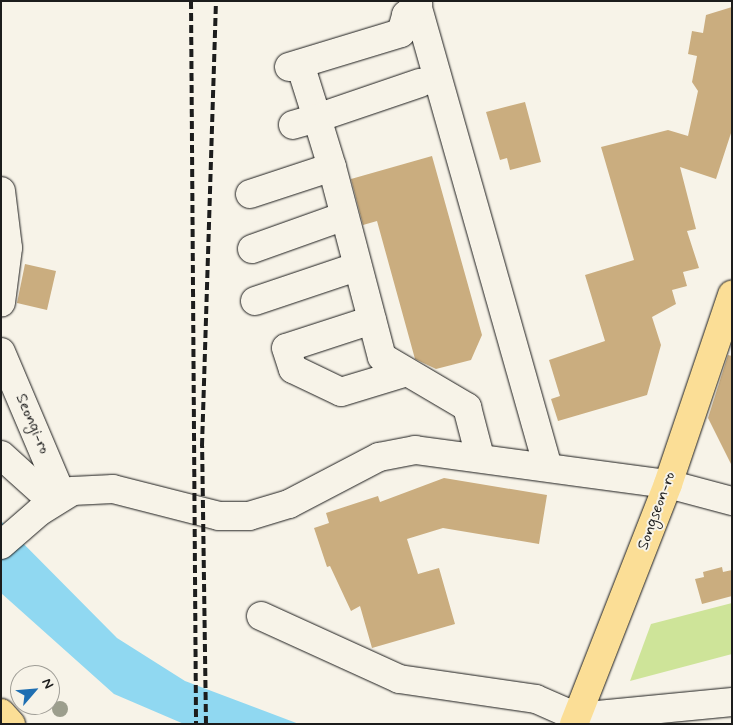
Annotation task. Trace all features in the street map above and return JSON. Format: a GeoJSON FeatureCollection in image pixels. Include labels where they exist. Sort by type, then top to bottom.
{"type":"FeatureCollection","features":[{"type":"Feature","properties":{"kind":"main road","name":"Songseon-ro"},"geometry":{"type":"LineString","coordinates":[[575,720],[668,484],[732,295]]}},
{"type":"Feature","properties":{"kind":"main road"},"geometry":{"type":"LineString","coordinates":[[1,713],[11,724]]}},
{"type":"Feature","properties":{"kind":"street"},"geometry":{"type":"LineString","coordinates":[[417,3],[406,15],[402,33],[295,66],[305,122],[332,167],[342,217],[382,357],[404,373],[467,407],[480,457]]}},
{"type":"Feature","properties":{"kind":"street"},"geometry":{"type":"LineString","coordinates":[[417,3],[548,466]]}},
{"type":"Feature","properties":{"kind":"street"},"geometry":{"type":"LineString","coordinates":[[305,122],[420,83]]}},
{"type":"Feature","properties":{"kind":"street"},"geometry":{"type":"LineString","coordinates":[[250,194],[332,167]]}},
{"type":"Feature","properties":{"kind":"street"},"geometry":{"type":"LineString","coordinates":[[1,190],[8,248],[1,303]]}},
{"type":"Feature","properties":{"kind":"street"},"geometry":{"type":"LineString","coordinates":[[252,248],[342,217]]}},
{"type":"Feature","properties":{"kind":"street"},"geometry":{"type":"LineString","coordinates":[[255,301],[356,267]]}},
{"type":"Feature","properties":{"kind":"street"},"geometry":{"type":"LineString","coordinates":[[372,320],[286,348],[293,369],[341,392],[404,373]]}},
{"type":"Feature","properties":{"kind":"street","name":"Seongi-ro"},"geometry":{"type":"LineString","coordinates":[[1,352],[58,499]]}},
{"type":"Feature","properties":{"kind":"street"},"geometry":{"type":"LineString","coordinates":[[1,545],[58,499],[83,489],[113,489],[219,516],[248,516],[289,504],[379,457],[414,450],[548,466],[668,484],[732,501]]}},
{"type":"Feature","properties":{"kind":"street"},"geometry":{"type":"LineString","coordinates":[[1,455],[58,499]]}},
{"type":"Feature","properties":{"kind":"street"},"geometry":{"type":"LineString","coordinates":[[261,616],[399,679],[536,699],[575,720],[732,702]]}},
{"type":"Feature","properties":{"kind":"green space"},"geometry":{"type":"Polygon","coordinates":[[[732,603],[732,654],[630,681],[651,624],[732,603]]]}},
{"type":"Feature","properties":{"kind":"water"},"geometry":{"type":"Polygon","coordinates":[[[1,521],[117,638],[185,681],[299,724],[184,724],[114,694],[1,593],[1,521]]]}},
{"type":"Feature","properties":{"kind":"building"},"geometry":{"type":"Polygon","coordinates":[[[732,7],[732,130],[716,179],[680,167],[696,229],[687,231],[699,268],[683,272],[687,286],[672,290],[676,304],[652,317],[661,345],[647,395],[558,421],[551,399],[560,396],[549,360],[605,341],[585,275],[634,260],[601,147],[668,130],[688,136],[698,91],[692,82],[697,56],[688,54],[692,31],[703,33],[706,15],[732,7]]]}},
{"type":"Feature","properties":{"kind":"building"},"geometry":{"type":"Polygon","coordinates":[[[525,102],[541,162],[510,170],[507,158],[500,160],[486,112],[525,102]]]}},
{"type":"Feature","properties":{"kind":"building"},"geometry":{"type":"Polygon","coordinates":[[[432,156],[482,335],[471,360],[436,369],[415,359],[377,221],[363,225],[351,179],[432,156]]]}},
{"type":"Feature","properties":{"kind":"building"},"geometry":{"type":"Polygon","coordinates":[[[25,264],[56,271],[47,310],[17,303],[25,264]]]}},
{"type":"Feature","properties":{"kind":"building"},"geometry":{"type":"Polygon","coordinates":[[[728,355],[732,356],[732,466],[708,418],[728,355]]]}},
{"type":"Feature","properties":{"kind":"building"},"geometry":{"type":"Polygon","coordinates":[[[444,478],[547,495],[539,544],[443,528],[407,539],[418,574],[439,568],[455,624],[372,648],[360,606],[351,611],[330,566],[327,567],[314,528],[329,523],[326,513],[378,496],[380,502],[444,478]]]}},
{"type":"Feature","properties":{"kind":"building"},"geometry":{"type":"Polygon","coordinates":[[[722,567],[723,572],[732,570],[732,596],[702,604],[695,579],[704,577],[703,572],[722,567]]]}},
{"type":"Feature","properties":{"kind":"railway"},"geometry":{"type":"LineString","coordinates":[[191,1],[196,724]]}},
{"type":"Feature","properties":{"kind":"railway"},"geometry":{"type":"LineString","coordinates":[[206,724],[202,446],[216,1]]}}]}
